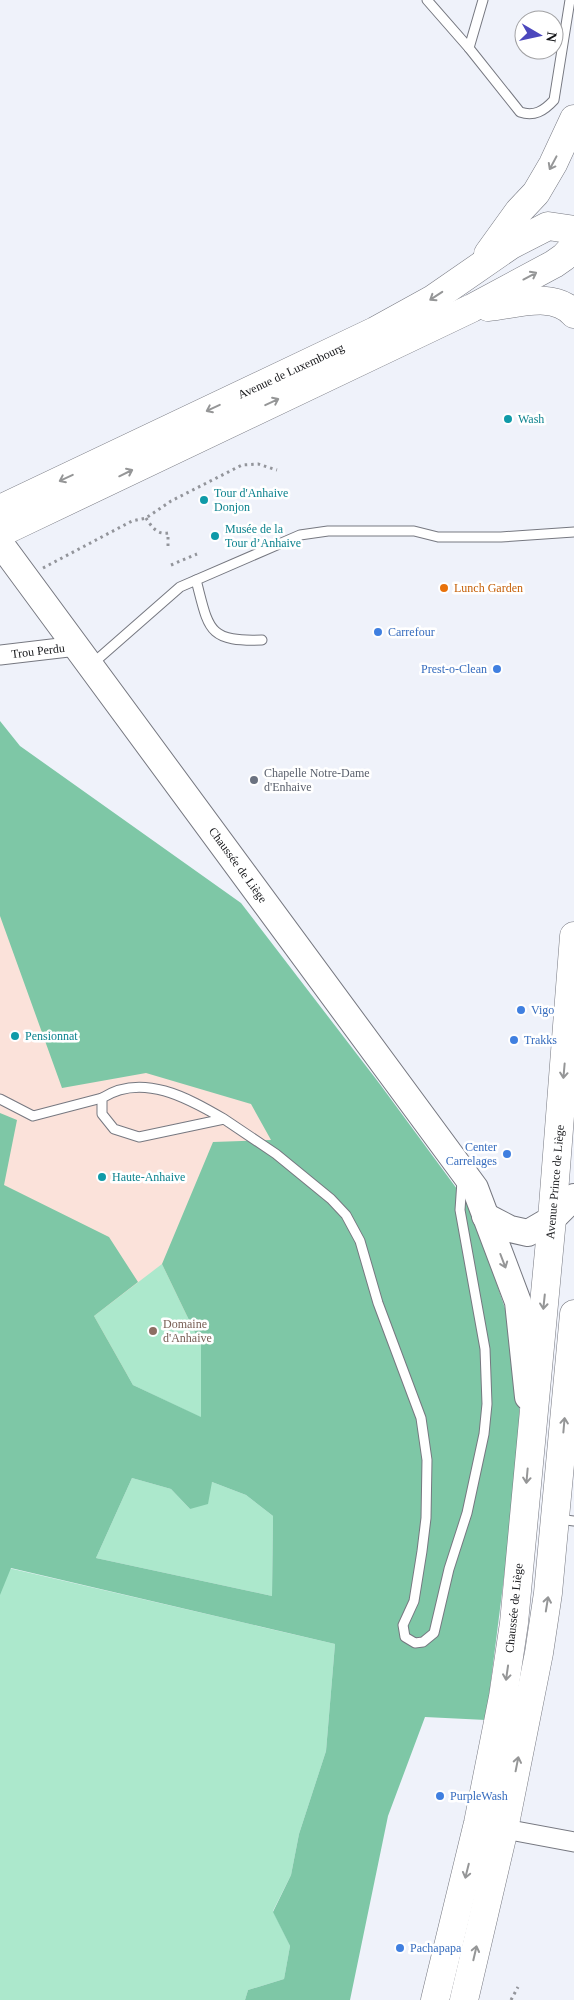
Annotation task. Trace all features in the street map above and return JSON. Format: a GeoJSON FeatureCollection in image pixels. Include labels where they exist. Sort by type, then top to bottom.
{"type":"FeatureCollection","features":[{"type":"Feature","properties":{"kind":"main road"},"geometry":{"type":"LineString","coordinates":[[476,269],[536,193],[553,164],[574,119]]}},
{"type":"Feature","properties":{"kind":"main road","name":"Avenue de Luxembourg"},"geometry":{"type":"LineString","coordinates":[[0,533],[30,507],[374,331],[433,298],[510,245],[548,226],[574,230]]}},
{"type":"Feature","properties":{"kind":"main road","name":"Avenue de Luxembourg"},"geometry":{"type":"LineString","coordinates":[[0,508],[30,507],[472,308],[554,264],[574,246]]}},
{"type":"Feature","properties":{"kind":"main road"},"geometry":{"type":"LineString","coordinates":[[472,308],[507,306],[525,301],[547,300],[562,305],[574,314]]}},
{"type":"Feature","properties":{"kind":"main road","name":"Avenue Prince de Liège"},"geometry":{"type":"LineString","coordinates":[[532,1428],[552,1219],[574,936]]}},
{"type":"Feature","properties":{"kind":"main road"},"geometry":{"type":"LineString","coordinates":[[464,2000],[504,1829],[539,1653],[548,1594],[565,1520],[564,1457],[574,1314]]}},
{"type":"Feature","properties":{"kind":"main road","name":"Chaussée de Liège"},"geometry":{"type":"LineString","coordinates":[[435,2000],[478,1823],[503,1697],[514,1623],[532,1428]]}},
{"type":"Feature","properties":{"kind":"street","name":"Chaussée de Liège"},"geometry":{"type":"LineString","coordinates":[[0,542],[469,1179],[501,1209],[552,1219]]}},
{"type":"Feature","properties":{"kind":"street","name":"Trou Perdu"},"geometry":{"type":"LineString","coordinates":[[0,655],[84,656]]}},
{"type":"Feature","properties":{"kind":"street","name":"Chaussée de Liège"},"geometry":{"type":"LineString","coordinates":[[469,1179],[518,1302],[532,1428]]}},
{"type":"Feature","properties":{"kind":"street"},"geometry":{"type":"LineString","coordinates":[[485,1216],[510,1229],[528,1233],[552,1219],[574,1197]]}},
{"type":"Feature","properties":{"kind":"street"},"geometry":{"type":"LineString","coordinates":[[478,1823],[574,1842]]}},
{"type":"Feature","properties":{"kind":"lane"},"geometry":{"type":"LineString","coordinates":[[427,0],[469,48],[520,112],[529,116],[547,108],[554,100],[571,5]]}},
{"type":"Feature","properties":{"kind":"lane"},"geometry":{"type":"LineString","coordinates":[[469,48],[483,0]]}},
{"type":"Feature","properties":{"kind":"lane"},"geometry":{"type":"LineString","coordinates":[[84,656],[123,639],[180,587],[300,535],[328,532],[414,531],[438,537],[501,537],[574,532]]}},
{"type":"Feature","properties":{"kind":"lane"},"geometry":{"type":"LineString","coordinates":[[196,580],[207,620],[213,630],[230,639],[262,640]]}},
{"type":"Feature","properties":{"kind":"lane"},"geometry":{"type":"LineString","coordinates":[[0,1099],[33,1116],[102,1098],[112,1092],[135,1086],[168,1091],[195,1102],[276,1154],[332,1199],[346,1215],[360,1242],[378,1303],[421,1418],[427,1460],[426,1518],[414,1601],[403,1625],[404,1637],[415,1643],[423,1642],[434,1633],[449,1570],[467,1513],[478,1468],[485,1424],[487,1404],[485,1348],[460,1210],[469,1179]]}},
{"type":"Feature","properties":{"kind":"lane"},"geometry":{"type":"LineString","coordinates":[[102,1098],[102,1114],[114,1129],[138,1137],[224,1119]]}},
{"type":"Feature","properties":{"kind":"path"},"geometry":{"type":"LineString","coordinates":[[25,578],[132,521],[146,518],[172,501],[242,465],[258,464],[277,470]]}},
{"type":"Feature","properties":{"kind":"path"},"geometry":{"type":"LineString","coordinates":[[146,518],[158,531],[168,533],[168,546]]}},
{"type":"Feature","properties":{"kind":"path"},"geometry":{"type":"LineString","coordinates":[[171,565],[197,554]]}},
{"type":"Feature","properties":{"kind":"path"},"geometry":{"type":"LineString","coordinates":[[511,2000],[518,1987]]}},
{"type":"Feature","properties":{"kind":"shaded area","name":"Domaine d'Anhaive"},"geometry":{"type":"Polygon","coordinates":[[[0,915],[113,982],[344,1156],[0,1505],[0,915]]]}},
{"type":"Feature","properties":{"kind":"green space"},"geometry":{"type":"Polygon","coordinates":[[[0,721],[20,746],[241,903],[379,1083],[471,1208],[511,1326],[522,1434],[486,1720],[425,1717],[388,1816],[350,2000],[245,2000],[248,1990],[284,1979],[290,1946],[273,1912],[291,1875],[299,1834],[326,1751],[335,1644],[11,1568],[0,1595],[0,1113],[17,1120],[4,1185],[109,1237],[138,1282],[94,1316],[133,1385],[201,1417],[201,1345],[162,1264],[213,1142],[271,1140],[251,1104],[146,1073],[62,1088],[0,916],[0,721]],[[132,1478],[96,1558],[272,1596],[273,1516],[246,1495],[212,1482],[208,1504],[190,1509],[171,1489],[132,1478]]]}},
{"type":"Feature","properties":{"kind":"green space"},"geometry":{"type":"Polygon","coordinates":[[[162,1264],[201,1345],[202,1418],[133,1385],[94,1316],[162,1264]]]}},
{"type":"Feature","properties":{"kind":"green space"},"geometry":{"type":"Polygon","coordinates":[[[132,1478],[171,1489],[190,1509],[212,1482],[246,1495],[273,1516],[272,1596],[96,1558],[132,1478]]]}},
{"type":"Feature","properties":{"kind":"green space"},"geometry":{"type":"Polygon","coordinates":[[[0,1566],[335,1644],[326,1751],[299,1834],[291,1875],[273,1911],[290,1946],[284,1979],[248,1990],[245,2000],[0,2000],[0,1566]]]}},
{"type":"Feature","properties":{"kind":"place","name":"Wash"},"geometry":{"type":"Point","coordinates":[508,419]}},
{"type":"Feature","properties":{"kind":"place","name":"Tour d'Anhaive Donjon"},"geometry":{"type":"Point","coordinates":[204,500]}},
{"type":"Feature","properties":{"kind":"place","name":"Musée de la Tour d’Anhaive"},"geometry":{"type":"Point","coordinates":[215,536]}},
{"type":"Feature","properties":{"kind":"place","name":"Lunch Garden"},"geometry":{"type":"Point","coordinates":[444,588]}},
{"type":"Feature","properties":{"kind":"place","name":"Carrefour"},"geometry":{"type":"Point","coordinates":[378,632]}},
{"type":"Feature","properties":{"kind":"place","name":"Prest-o-Clean"},"geometry":{"type":"Point","coordinates":[497,669]}},
{"type":"Feature","properties":{"kind":"place","name":"Chapelle Notre-Dame d'Enhaive"},"geometry":{"type":"Point","coordinates":[254,780]}},
{"type":"Feature","properties":{"kind":"place","name":"Vigo"},"geometry":{"type":"Point","coordinates":[521,1010]}},
{"type":"Feature","properties":{"kind":"place","name":"Pensionnat"},"geometry":{"type":"Point","coordinates":[15,1036]}},
{"type":"Feature","properties":{"kind":"place","name":"Trakks"},"geometry":{"type":"Point","coordinates":[514,1040]}},
{"type":"Feature","properties":{"kind":"place","name":"Center Carrelages"},"geometry":{"type":"Point","coordinates":[507,1154]}},
{"type":"Feature","properties":{"kind":"place","name":"Haute-Anhaive"},"geometry":{"type":"Point","coordinates":[102,1177]}},
{"type":"Feature","properties":{"kind":"place","name":"Domaine d'Anhaive"},"geometry":{"type":"Point","coordinates":[153,1331]}},
{"type":"Feature","properties":{"kind":"place","name":"PurpleWash"},"geometry":{"type":"Point","coordinates":[440,1796]}},
{"type":"Feature","properties":{"kind":"place","name":"Pachapapa"},"geometry":{"type":"Point","coordinates":[400,1948]}}]}
